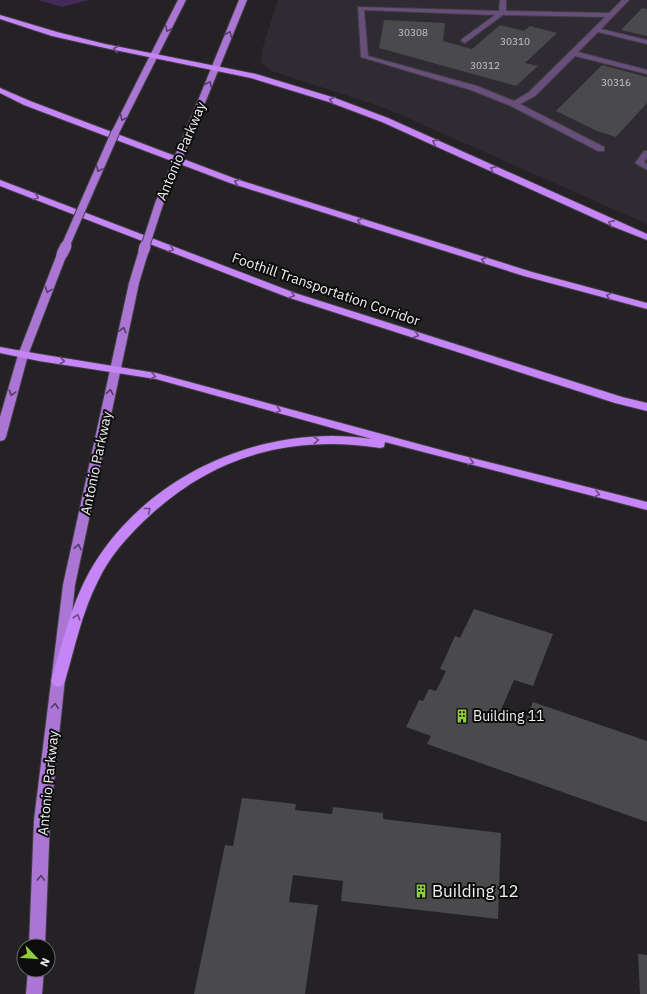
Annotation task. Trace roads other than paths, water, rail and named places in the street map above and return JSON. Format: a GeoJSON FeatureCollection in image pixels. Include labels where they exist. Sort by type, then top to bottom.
{"type":"FeatureCollection","features":[{"type":"Feature","properties":{"kind":"highway"},"geometry":{"type":"LineString","coordinates":[[0,17],[62,36],[154,57],[253,76],[332,100],[385,120],[617,225],[647,237]]}},
{"type":"Feature","properties":{"kind":"highway"},"geometry":{"type":"LineString","coordinates":[[0,90],[27,103],[233,181],[528,274],[647,306]]}},
{"type":"Feature","properties":{"kind":"highway","name":"Foothill Transportation Corridor"},"geometry":{"type":"LineString","coordinates":[[0,183],[291,295],[619,400],[647,407]]}},
{"type":"Feature","properties":{"kind":"highway"},"geometry":{"type":"LineString","coordinates":[[0,350],[23,355],[115,368],[164,378],[452,457],[647,506]]}},
{"type":"Feature","properties":{"kind":"highway"},"geometry":{"type":"LineString","coordinates":[[58,681],[80,608],[99,567],[120,537],[138,518],[188,480],[241,454],[273,445],[304,441],[334,439],[360,441],[452,457]]}},
{"type":"Feature","properties":{"kind":"main road"},"geometry":{"type":"LineString","coordinates":[[0,437],[23,355],[62,254],[130,103],[182,0]]}},
{"type":"Feature","properties":{"kind":"main road","name":"Antonio Parkway"},"geometry":{"type":"LineString","coordinates":[[37,938],[42,820],[69,585],[115,368],[134,283],[159,204],[216,69],[243,0]]}},
{"type":"Feature","properties":{"kind":"main road"},"geometry":{"type":"LineString","coordinates":[[34,994],[35,978]]}},
{"type":"Feature","properties":{"kind":"lane"},"geometry":{"type":"LineString","coordinates":[[465,41],[502,13],[503,0]]}},
{"type":"Feature","properties":{"kind":"lane"},"geometry":{"type":"LineString","coordinates":[[514,104],[532,94],[598,30],[626,0]]}},
{"type":"Feature","properties":{"kind":"lane"},"geometry":{"type":"LineString","coordinates":[[601,149],[514,104],[474,88],[365,57],[360,8],[611,16]]}},
{"type":"Feature","properties":{"kind":"lane"},"geometry":{"type":"LineString","coordinates":[[598,30],[647,42]]}},
{"type":"Feature","properties":{"kind":"lane"},"geometry":{"type":"LineString","coordinates":[[573,53],[647,72]]}},
{"type":"Feature","properties":{"kind":"lane"},"geometry":{"type":"LineString","coordinates":[[647,153],[638,163],[647,168]]}},
{"type":"Feature","properties":{"kind":"place","name":"Building 11"},"geometry":{"type":"Point","coordinates":[462,716]}},
{"type":"Feature","properties":{"kind":"place","name":"Building 12"},"geometry":{"type":"Point","coordinates":[421,891]}}]}
